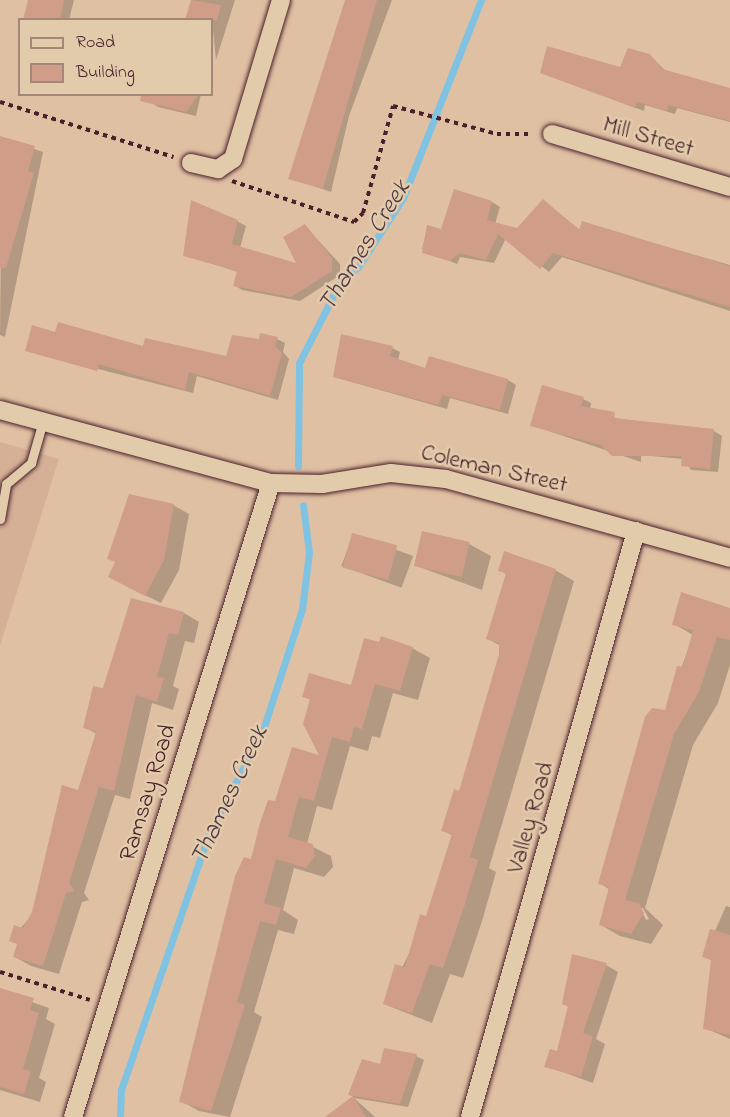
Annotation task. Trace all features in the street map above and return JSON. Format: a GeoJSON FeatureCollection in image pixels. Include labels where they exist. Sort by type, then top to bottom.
{"type":"FeatureCollection","features":[{"type":"Feature","properties":{"kind":"street"},"geometry":{"type":"LineString","coordinates":[[191,163],[218,169],[233,159],[281,0]]}},
{"type":"Feature","properties":{"kind":"street","name":"Mill Street"},"geometry":{"type":"LineString","coordinates":[[552,134],[730,187]]}},
{"type":"Feature","properties":{"kind":"street","name":"Coleman Street"},"geometry":{"type":"LineString","coordinates":[[0,410],[271,483],[313,485],[418,474],[730,558]]}},
{"type":"Feature","properties":{"kind":"street","name":"Ramsay Road"},"geometry":{"type":"LineString","coordinates":[[73,1117],[271,483]]}},
{"type":"Feature","properties":{"kind":"street","name":"Valley Road"},"geometry":{"type":"LineString","coordinates":[[470,1117],[636,531]]}},
{"type":"Feature","properties":{"kind":"lane"},"geometry":{"type":"LineString","coordinates":[[0,519],[6,484],[31,463],[43,421]]}},
{"type":"Feature","properties":{"kind":"path"},"geometry":{"type":"LineString","coordinates":[[0,102],[191,163]]}},
{"type":"Feature","properties":{"kind":"path"},"geometry":{"type":"LineString","coordinates":[[218,169],[271,198],[354,222],[363,213],[393,106],[457,121],[497,134],[552,134]]}},
{"type":"Feature","properties":{"kind":"path"},"geometry":{"type":"LineString","coordinates":[[0,972],[108,1005]]}},
{"type":"Feature","properties":{"kind":"shaded area"},"geometry":{"type":"Polygon","coordinates":[[[0,442],[59,459],[0,646],[0,442]]]}},
{"type":"Feature","properties":{"kind":"building"},"geometry":{"type":"Polygon","coordinates":[[[28,0],[64,0],[60,18],[24,18],[28,0]]]}},
{"type":"Feature","properties":{"kind":"building"},"geometry":{"type":"Polygon","coordinates":[[[191,0],[221,5],[217,20],[186,18],[191,0]]]}},
{"type":"Feature","properties":{"kind":"building"},"geometry":{"type":"Polygon","coordinates":[[[345,0],[377,0],[323,189],[288,179],[345,0]]]}},
{"type":"Feature","properties":{"kind":"building"},"geometry":{"type":"Polygon","coordinates":[[[547,46],[620,67],[628,48],[650,54],[662,69],[730,88],[730,121],[668,105],[667,111],[637,102],[635,108],[540,73],[547,46]]]}},
{"type":"Feature","properties":{"kind":"building"},"geometry":{"type":"Polygon","coordinates":[[[141,96],[198,96],[186,112],[140,101],[141,96]]]}},
{"type":"Feature","properties":{"kind":"building"},"geometry":{"type":"Polygon","coordinates":[[[0,136],[35,146],[28,171],[34,173],[6,268],[0,268],[0,136]]]}},
{"type":"Feature","properties":{"kind":"building"},"geometry":{"type":"Polygon","coordinates":[[[454,189],[492,201],[487,220],[517,228],[543,199],[579,230],[582,221],[730,266],[730,307],[553,253],[540,269],[498,234],[486,260],[460,253],[449,261],[422,253],[427,225],[441,229],[454,189]]]}},
{"type":"Feature","properties":{"kind":"building"},"geometry":{"type":"Polygon","coordinates":[[[191,200],[238,220],[232,244],[296,263],[283,237],[305,224],[332,258],[332,271],[291,297],[233,286],[237,271],[183,256],[191,200]]]}},
{"type":"Feature","properties":{"kind":"building"},"geometry":{"type":"Polygon","coordinates":[[[58,322],[143,346],[145,338],[226,356],[232,335],[259,339],[260,333],[278,337],[275,346],[282,353],[270,396],[189,372],[185,390],[99,364],[97,371],[25,351],[32,325],[55,332],[58,322]]]}},
{"type":"Feature","properties":{"kind":"building"},"geometry":{"type":"Polygon","coordinates":[[[341,334],[393,346],[390,356],[425,368],[429,356],[508,379],[500,410],[442,395],[439,405],[333,377],[341,334]]]}},
{"type":"Feature","properties":{"kind":"building"},"geometry":{"type":"Polygon","coordinates":[[[542,385],[584,397],[581,406],[615,412],[614,418],[714,429],[710,469],[681,466],[682,456],[612,456],[601,445],[530,426],[542,385]]]}},
{"type":"Feature","properties":{"kind":"building"},"geometry":{"type":"Polygon","coordinates":[[[129,494],[174,504],[164,560],[145,596],[108,577],[115,562],[107,559],[129,494]]]}},
{"type":"Feature","properties":{"kind":"building"},"geometry":{"type":"Polygon","coordinates":[[[422,531],[470,542],[462,577],[414,566],[422,531]]]}},
{"type":"Feature","properties":{"kind":"building"},"geometry":{"type":"Polygon","coordinates":[[[352,533],[397,545],[388,580],[343,568],[352,533]]]}},
{"type":"Feature","properties":{"kind":"building"},"geometry":{"type":"Polygon","coordinates":[[[504,551],[556,569],[470,857],[478,860],[464,907],[443,968],[430,964],[412,1013],[383,1004],[395,964],[405,967],[420,914],[426,916],[452,834],[441,831],[454,789],[459,791],[499,654],[499,643],[486,639],[506,573],[498,571],[504,551]]]}},
{"type":"Feature","properties":{"kind":"building"},"geometry":{"type":"Polygon","coordinates":[[[681,592],[730,608],[730,640],[717,637],[699,692],[674,734],[625,900],[639,903],[644,913],[631,934],[599,925],[609,887],[598,884],[645,717],[652,708],[665,710],[677,666],[683,667],[693,630],[672,625],[681,592]]]}},
{"type":"Feature","properties":{"kind":"building"},"geometry":{"type":"Polygon","coordinates":[[[131,598],[184,612],[178,635],[169,633],[157,677],[164,678],[157,702],[136,695],[114,791],[99,787],[69,883],[75,891],[66,893],[43,966],[13,957],[17,944],[9,941],[14,925],[23,928],[32,912],[62,785],[78,790],[96,732],[83,728],[93,686],[103,688],[131,598]]]}},
{"type":"Feature","properties":{"kind":"building"},"geometry":{"type":"Polygon","coordinates":[[[381,636],[413,647],[400,691],[375,684],[362,729],[354,727],[350,742],[332,737],[314,801],[299,797],[288,837],[313,844],[315,856],[306,868],[276,859],[264,903],[281,908],[276,925],[260,921],[237,1002],[245,1005],[211,1111],[179,1102],[235,876],[244,857],[251,859],[268,800],[275,801],[292,747],[319,755],[303,724],[310,699],[302,697],[309,673],[351,685],[364,638],[379,642],[381,636]]]}},
{"type":"Feature","properties":{"kind":"building"},"geometry":{"type":"Polygon","coordinates":[[[710,929],[730,935],[730,1035],[703,1029],[711,960],[702,957],[710,929]]]}},
{"type":"Feature","properties":{"kind":"building"},"geometry":{"type":"Polygon","coordinates":[[[572,954],[607,963],[583,1033],[593,1036],[581,1077],[544,1067],[550,1049],[557,1051],[568,1006],[562,1004],[572,954]]]}},
{"type":"Feature","properties":{"kind":"building"},"geometry":{"type":"Polygon","coordinates":[[[0,988],[34,998],[30,1010],[39,1013],[23,1069],[31,1071],[24,1094],[0,1087],[0,988]]]}},
{"type":"Feature","properties":{"kind":"building"},"geometry":{"type":"Polygon","coordinates":[[[384,1048],[417,1054],[400,1104],[348,1095],[362,1059],[380,1064],[384,1048]]]}},
{"type":"Feature","properties":{"kind":"building"},"geometry":{"type":"Polygon","coordinates":[[[353,1096],[366,1117],[325,1117],[353,1096]]]}},
{"type":"Feature","properties":{"kind":"waterway","name":"Thames Creek"},"geometry":{"type":"LineString","coordinates":[[298,466],[299,363],[339,284],[358,267],[403,198],[481,0]]}},
{"type":"Feature","properties":{"kind":"waterway","name":"Thames Creek"},"geometry":{"type":"LineString","coordinates":[[120,1117],[121,1090],[209,833],[263,730],[302,609],[309,553],[303,505]]}}]}
